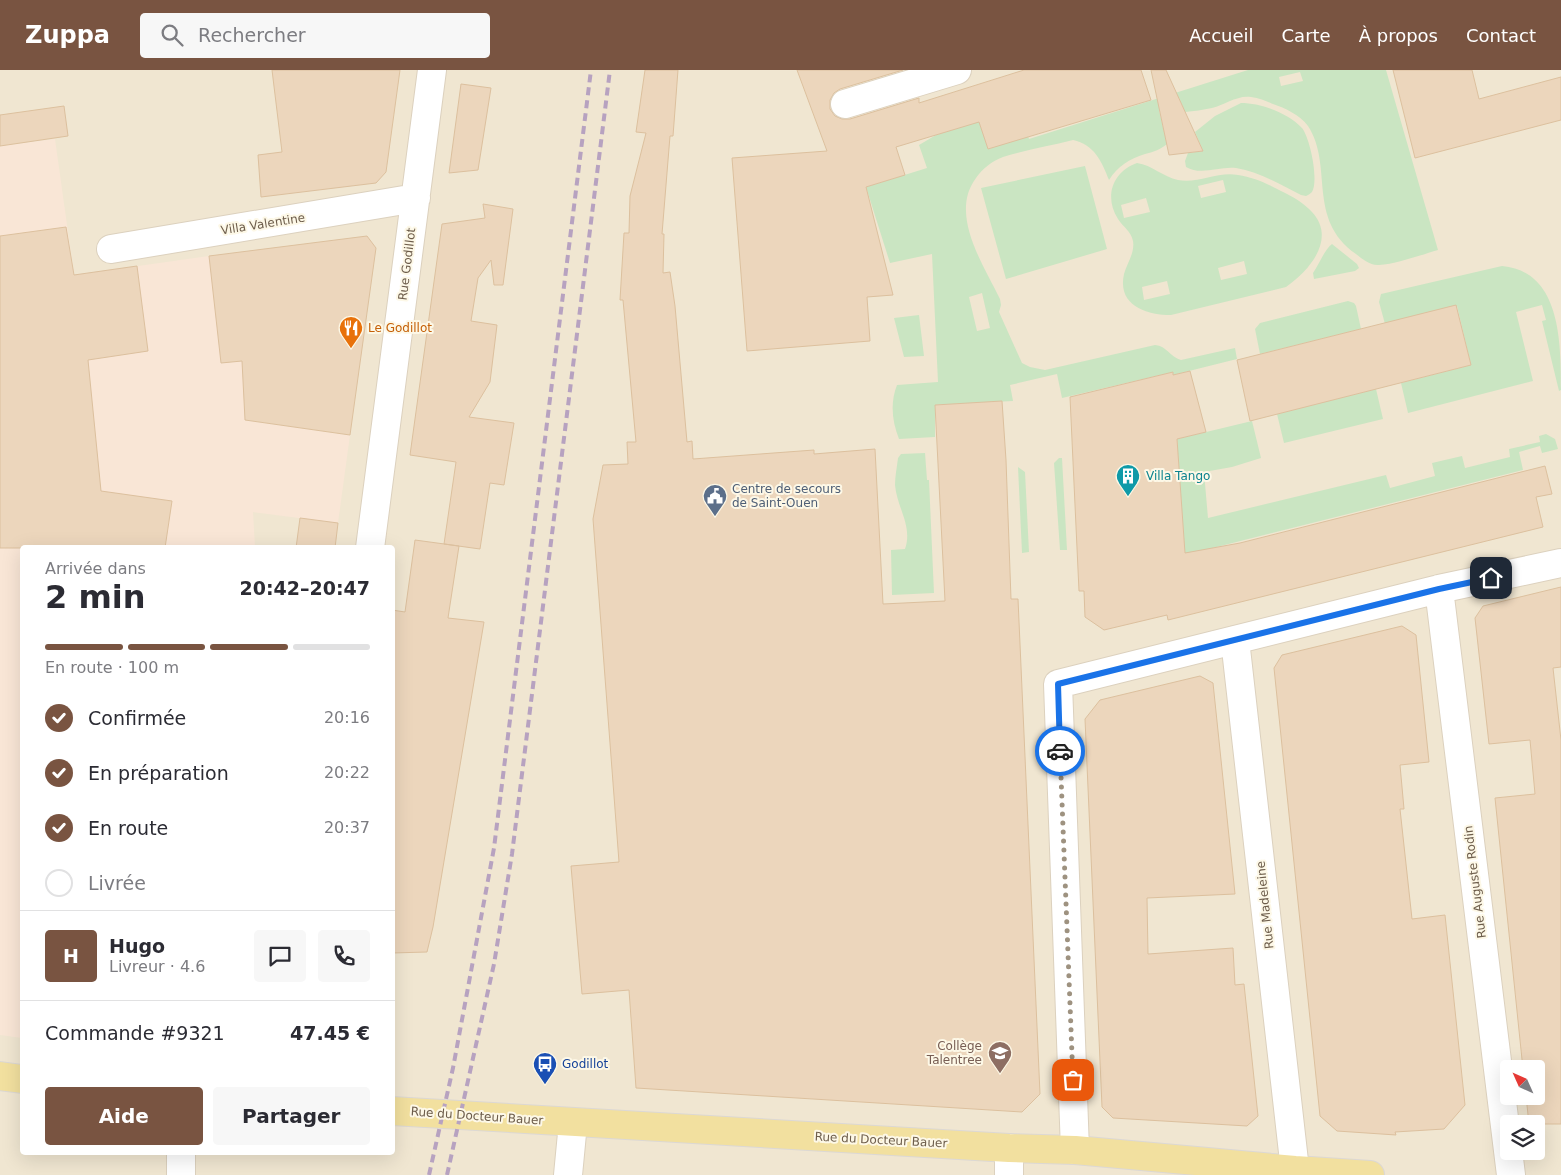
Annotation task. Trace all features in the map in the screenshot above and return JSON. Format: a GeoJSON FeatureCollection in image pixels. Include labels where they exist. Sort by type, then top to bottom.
{"type":"FeatureCollection","features":[{"type":"Feature","properties":{"kind":"main road"},"geometry":{"type":"LineString","coordinates":[[0,1076],[20,1079]]}},
{"type":"Feature","properties":{"kind":"main road","name":"Rue du Docteur Bauer"},"geometry":{"type":"LineString","coordinates":[[395,1111],[1009,1148],[1076,1150],[1370,1175]]}},
{"type":"Feature","properties":{"kind":"street","name":"Rue Godillot"},"geometry":{"type":"LineString","coordinates":[[370,545],[432,70]]}},
{"type":"Feature","properties":{"kind":"street"},"geometry":{"type":"LineString","coordinates":[[846,104],[957,70]]}},
{"type":"Feature","properties":{"kind":"street","name":"Villa Valentine"},"geometry":{"type":"LineString","coordinates":[[111,249],[416,198]]}},
{"type":"Feature","properties":{"kind":"street"},"geometry":{"type":"LineString","coordinates":[[1076,1150],[1058,684],[1439,589],[1561,563]]}},
{"type":"Feature","properties":{"kind":"street","name":"Rue Auguste Rodin"},"geometry":{"type":"LineString","coordinates":[[1439,589],[1511,1175]]}},
{"type":"Feature","properties":{"kind":"street","name":"Rue Madeleine"},"geometry":{"type":"LineString","coordinates":[[1236,640],[1295,1170]]}},
{"type":"Feature","properties":{"kind":"street"},"geometry":{"type":"LineString","coordinates":[[568,1175],[573,1123]]}},
{"type":"Feature","properties":{"kind":"street"},"geometry":{"type":"LineString","coordinates":[[1009,1148],[1009,1175]]}},
{"type":"Feature","properties":{"kind":"street"},"geometry":{"type":"LineString","coordinates":[[181,1155],[181,1175]]}},
{"type":"Feature","properties":{"kind":"shaded area"},"geometry":{"type":"Polygon","coordinates":[[[0,70],[1561,70],[1561,1175],[0,1175],[0,70]]]}},
{"type":"Feature","properties":{"kind":"shaded area"},"geometry":{"type":"Polygon","coordinates":[[[55,139],[74,275],[209,256],[222,363],[242,361],[245,420],[350,435],[338,523],[253,512],[255,545],[20,545],[20,1038],[0,1035],[0,146],[55,139]]]}},
{"type":"Feature","properties":{"kind":"green space"},"geometry":{"type":"Polygon","coordinates":[[[1248,70],[1386,70],[1438,250],[1401,261],[1379,265],[1370,263],[1356,254],[1341,240],[1331,225],[1326,209],[1319,158],[1308,126],[1297,115],[1254,97],[1241,97],[1217,107],[1185,112],[1179,98],[1159,110],[1167,144],[1162,148],[1129,161],[1120,167],[1109,180],[1100,160],[1092,150],[1086,145],[1073,140],[1003,157],[981,171],[976,178],[969,192],[966,207],[967,223],[978,255],[1000,299],[999,312],[1022,363],[1045,370],[1155,345],[1163,347],[1174,357],[1181,360],[1235,348],[1237,359],[1173,375],[1173,372],[1062,398],[1057,374],[1010,385],[1013,401],[935,405],[935,437],[899,439],[893,412],[893,398],[897,385],[938,382],[932,254],[890,263],[866,187],[927,168],[919,145],[936,135],[979,121],[988,149],[1002,144],[1023,120],[1029,139],[1248,70]],[[1300,72],[1279,77],[1281,86],[1303,81],[1300,72]],[[982,293],[969,297],[977,331],[990,328],[982,293]]]}},
{"type":"Feature","properties":{"kind":"green space"},"geometry":{"type":"Polygon","coordinates":[[[1241,103],[1249,103],[1282,113],[1302,128],[1313,159],[1315,178],[1312,192],[1306,196],[1301,195],[1261,175],[1236,168],[1198,171],[1186,167],[1185,161],[1188,153],[1203,151],[1195,132],[1215,116],[1241,103]]]}},
{"type":"Feature","properties":{"kind":"green space"},"geometry":{"type":"Polygon","coordinates":[[[1137,163],[1142,164],[1167,176],[1186,181],[1230,174],[1249,177],[1266,183],[1294,197],[1312,212],[1319,222],[1322,233],[1317,254],[1303,272],[1286,287],[1171,315],[1162,315],[1143,310],[1129,301],[1125,293],[1123,285],[1124,274],[1132,254],[1133,241],[1114,211],[1111,194],[1116,179],[1128,167],[1137,163]],[[1223,180],[1198,186],[1201,198],[1226,192],[1223,180]],[[1146,198],[1121,205],[1124,218],[1150,212],[1146,198]],[[1244,261],[1218,268],[1221,280],[1247,274],[1244,261]],[[1167,281],[1142,287],[1144,300],[1170,294],[1167,281]]]}},
{"type":"Feature","properties":{"kind":"green space"},"geometry":{"type":"Polygon","coordinates":[[[1085,166],[1107,249],[1006,279],[981,188],[1085,166]]]}},
{"type":"Feature","properties":{"kind":"green space"},"geometry":{"type":"Polygon","coordinates":[[[1332,244],[1357,264],[1359,268],[1355,271],[1314,279],[1313,273],[1326,250],[1332,244]]]}},
{"type":"Feature","properties":{"kind":"green space"},"geometry":{"type":"Polygon","coordinates":[[[1502,266],[1521,271],[1536,281],[1547,295],[1554,312],[1558,331],[1561,390],[1559,391],[1542,321],[1546,320],[1542,305],[1516,312],[1533,381],[1408,413],[1401,383],[1471,365],[1457,306],[1385,324],[1379,302],[1381,294],[1502,266]]]}},
{"type":"Feature","properties":{"kind":"green space"},"geometry":{"type":"Polygon","coordinates":[[[1348,301],[1356,306],[1361,329],[1260,354],[1255,329],[1260,323],[1348,301]]]}},
{"type":"Feature","properties":{"kind":"green space"},"geometry":{"type":"Polygon","coordinates":[[[919,315],[924,356],[904,357],[894,318],[919,315]]]}},
{"type":"Feature","properties":{"kind":"green space"},"geometry":{"type":"Polygon","coordinates":[[[1376,389],[1383,419],[1284,443],[1277,414],[1376,389]]]}},
{"type":"Feature","properties":{"kind":"green space"},"geometry":{"type":"Polygon","coordinates":[[[1252,421],[1261,458],[1232,467],[1204,472],[1208,518],[1386,475],[1390,488],[1435,476],[1432,463],[1462,456],[1465,468],[1510,457],[1509,449],[1540,442],[1539,436],[1546,434],[1555,439],[1558,449],[1542,453],[1540,446],[1519,452],[1523,470],[1185,555],[1177,439],[1252,421]]]}},
{"type":"Feature","properties":{"kind":"green space"},"geometry":{"type":"Polygon","coordinates":[[[925,453],[927,480],[929,480],[934,593],[892,595],[891,550],[905,549],[907,541],[906,525],[895,485],[898,458],[901,454],[925,453]]]}},
{"type":"Feature","properties":{"kind":"green space"},"geometry":{"type":"Polygon","coordinates":[[[1059,458],[1062,458],[1067,550],[1060,550],[1054,463],[1059,458]]]}},
{"type":"Feature","properties":{"kind":"green space"},"geometry":{"type":"Polygon","coordinates":[[[1018,467],[1025,472],[1029,552],[1022,553],[1018,467]]]}},
{"type":"Feature","properties":{"kind":"building"},"geometry":{"type":"Polygon","coordinates":[[[272,70],[400,70],[386,172],[376,183],[261,197],[258,155],[282,152],[272,70]]]}},
{"type":"Feature","properties":{"kind":"building"},"geometry":{"type":"Polygon","coordinates":[[[645,70],[678,70],[673,136],[670,136],[662,234],[664,234],[663,273],[670,272],[675,306],[687,442],[692,441],[693,459],[814,450],[814,454],[875,449],[883,604],[945,601],[935,405],[1002,401],[1011,599],[1018,599],[1040,1094],[1022,1112],[636,1088],[629,990],[582,994],[571,866],[619,862],[593,519],[603,465],[628,464],[627,442],[636,442],[623,300],[620,300],[624,233],[629,233],[630,196],[646,133],[636,132],[645,70]]]}},
{"type":"Feature","properties":{"kind":"building"},"geometry":{"type":"Polygon","coordinates":[[[797,70],[903,70],[840,89],[834,93],[830,100],[830,109],[835,116],[842,119],[850,119],[919,98],[919,103],[1024,70],[1141,70],[1151,100],[988,149],[979,122],[896,147],[905,175],[866,187],[893,295],[867,297],[870,341],[747,351],[732,158],[827,151],[797,70]]]}},
{"type":"Feature","properties":{"kind":"building"},"geometry":{"type":"Polygon","coordinates":[[[1151,70],[1166,70],[1203,151],[1169,155],[1151,70]]]}},
{"type":"Feature","properties":{"kind":"building"},"geometry":{"type":"Polygon","coordinates":[[[1393,70],[1472,70],[1479,99],[1561,77],[1561,120],[1415,158],[1393,70]]]}},
{"type":"Feature","properties":{"kind":"building"},"geometry":{"type":"Polygon","coordinates":[[[461,84],[491,88],[478,170],[449,173],[461,84]]]}},
{"type":"Feature","properties":{"kind":"building"},"geometry":{"type":"Polygon","coordinates":[[[64,106],[68,136],[0,146],[0,115],[64,106]]]}},
{"type":"Feature","properties":{"kind":"building"},"geometry":{"type":"Polygon","coordinates":[[[483,204],[513,209],[503,285],[494,285],[491,260],[478,278],[471,321],[497,325],[490,382],[469,417],[514,423],[504,485],[490,483],[480,549],[444,544],[456,462],[410,455],[442,224],[485,218],[483,204]]]}},
{"type":"Feature","properties":{"kind":"building"},"geometry":{"type":"Polygon","coordinates":[[[66,227],[74,275],[137,266],[148,351],[88,360],[101,491],[172,501],[165,545],[20,545],[20,548],[0,548],[0,236],[66,227]]]}},
{"type":"Feature","properties":{"kind":"building"},"geometry":{"type":"Polygon","coordinates":[[[367,236],[376,248],[350,435],[245,420],[242,361],[221,363],[209,256],[367,236]]]}},
{"type":"Feature","properties":{"kind":"building"},"geometry":{"type":"Polygon","coordinates":[[[1456,305],[1471,365],[1250,421],[1237,360],[1456,305]]]}},
{"type":"Feature","properties":{"kind":"building"},"geometry":{"type":"Polygon","coordinates":[[[1190,371],[1206,432],[1177,439],[1185,553],[1240,543],[1545,466],[1552,494],[1536,497],[1543,527],[1168,620],[1167,615],[1104,630],[1085,617],[1084,591],[1079,591],[1070,397],[1173,372],[1173,375],[1190,371]]]}},
{"type":"Feature","properties":{"kind":"building"},"geometry":{"type":"Polygon","coordinates":[[[300,518],[338,523],[335,545],[296,545],[300,518]]]}},
{"type":"Feature","properties":{"kind":"building"},"geometry":{"type":"Polygon","coordinates":[[[415,540],[459,546],[448,618],[484,622],[433,927],[427,952],[395,953],[395,610],[405,612],[415,540]]]}},
{"type":"Feature","properties":{"kind":"building"},"geometry":{"type":"Polygon","coordinates":[[[1561,587],[1561,667],[1553,668],[1561,740],[1561,1124],[1545,1124],[1545,1115],[1528,1115],[1527,1105],[1545,1105],[1545,1060],[1522,1060],[1495,798],[1535,794],[1530,740],[1489,744],[1475,618],[1483,606],[1561,587]]]}},
{"type":"Feature","properties":{"kind":"building"},"geometry":{"type":"Polygon","coordinates":[[[1402,626],[1416,635],[1429,762],[1400,765],[1404,809],[1400,809],[1412,919],[1445,915],[1465,1105],[1444,1129],[1395,1132],[1396,1135],[1337,1131],[1320,1116],[1274,668],[1282,655],[1402,626]]]}},
{"type":"Feature","properties":{"kind":"building"},"geometry":{"type":"Polygon","coordinates":[[[1200,676],[1213,683],[1235,894],[1147,898],[1148,954],[1233,948],[1235,985],[1244,984],[1258,1116],[1247,1126],[1113,1118],[1102,1107],[1085,719],[1100,700],[1200,676]]]}},
{"type":"Feature","properties":{"kind":"railway"},"geometry":{"type":"LineString","coordinates":[[429,1175],[453,1068],[494,848],[591,70]]}},
{"type":"Feature","properties":{"kind":"railway"},"geometry":{"type":"LineString","coordinates":[[447,1175],[494,964],[512,854],[610,70]]}},
{"type":"Feature","properties":{"kind":"way so far"},"geometry":{"type":"LineString","coordinates":[[1060,751],[1073,1080]]}},
{"type":"Feature","properties":{"kind":"place","name":"Le Godillot"},"geometry":{"type":"Point","coordinates":[351,349]}},
{"type":"Feature","properties":{"kind":"place","name":"Villa Tango"},"geometry":{"type":"Point","coordinates":[1128,497]}},
{"type":"Feature","properties":{"kind":"place","name":"Centre de secours de Saint-Ouen"},"geometry":{"type":"Point","coordinates":[715,517]}},
{"type":"Feature","properties":{"kind":"place","name":"Collège Talentree"},"geometry":{"type":"Point","coordinates":[1000,1074]}},
{"type":"Feature","properties":{"kind":"place","name":"Godillot"},"geometry":{"type":"Point","coordinates":[545,1085]}},
{"type":"Feature","properties":{"kind":"route"},"geometry":{"type":"LineString","coordinates":[[1060,751],[1058,684],[1439,589],[1491,578]]}}]}
